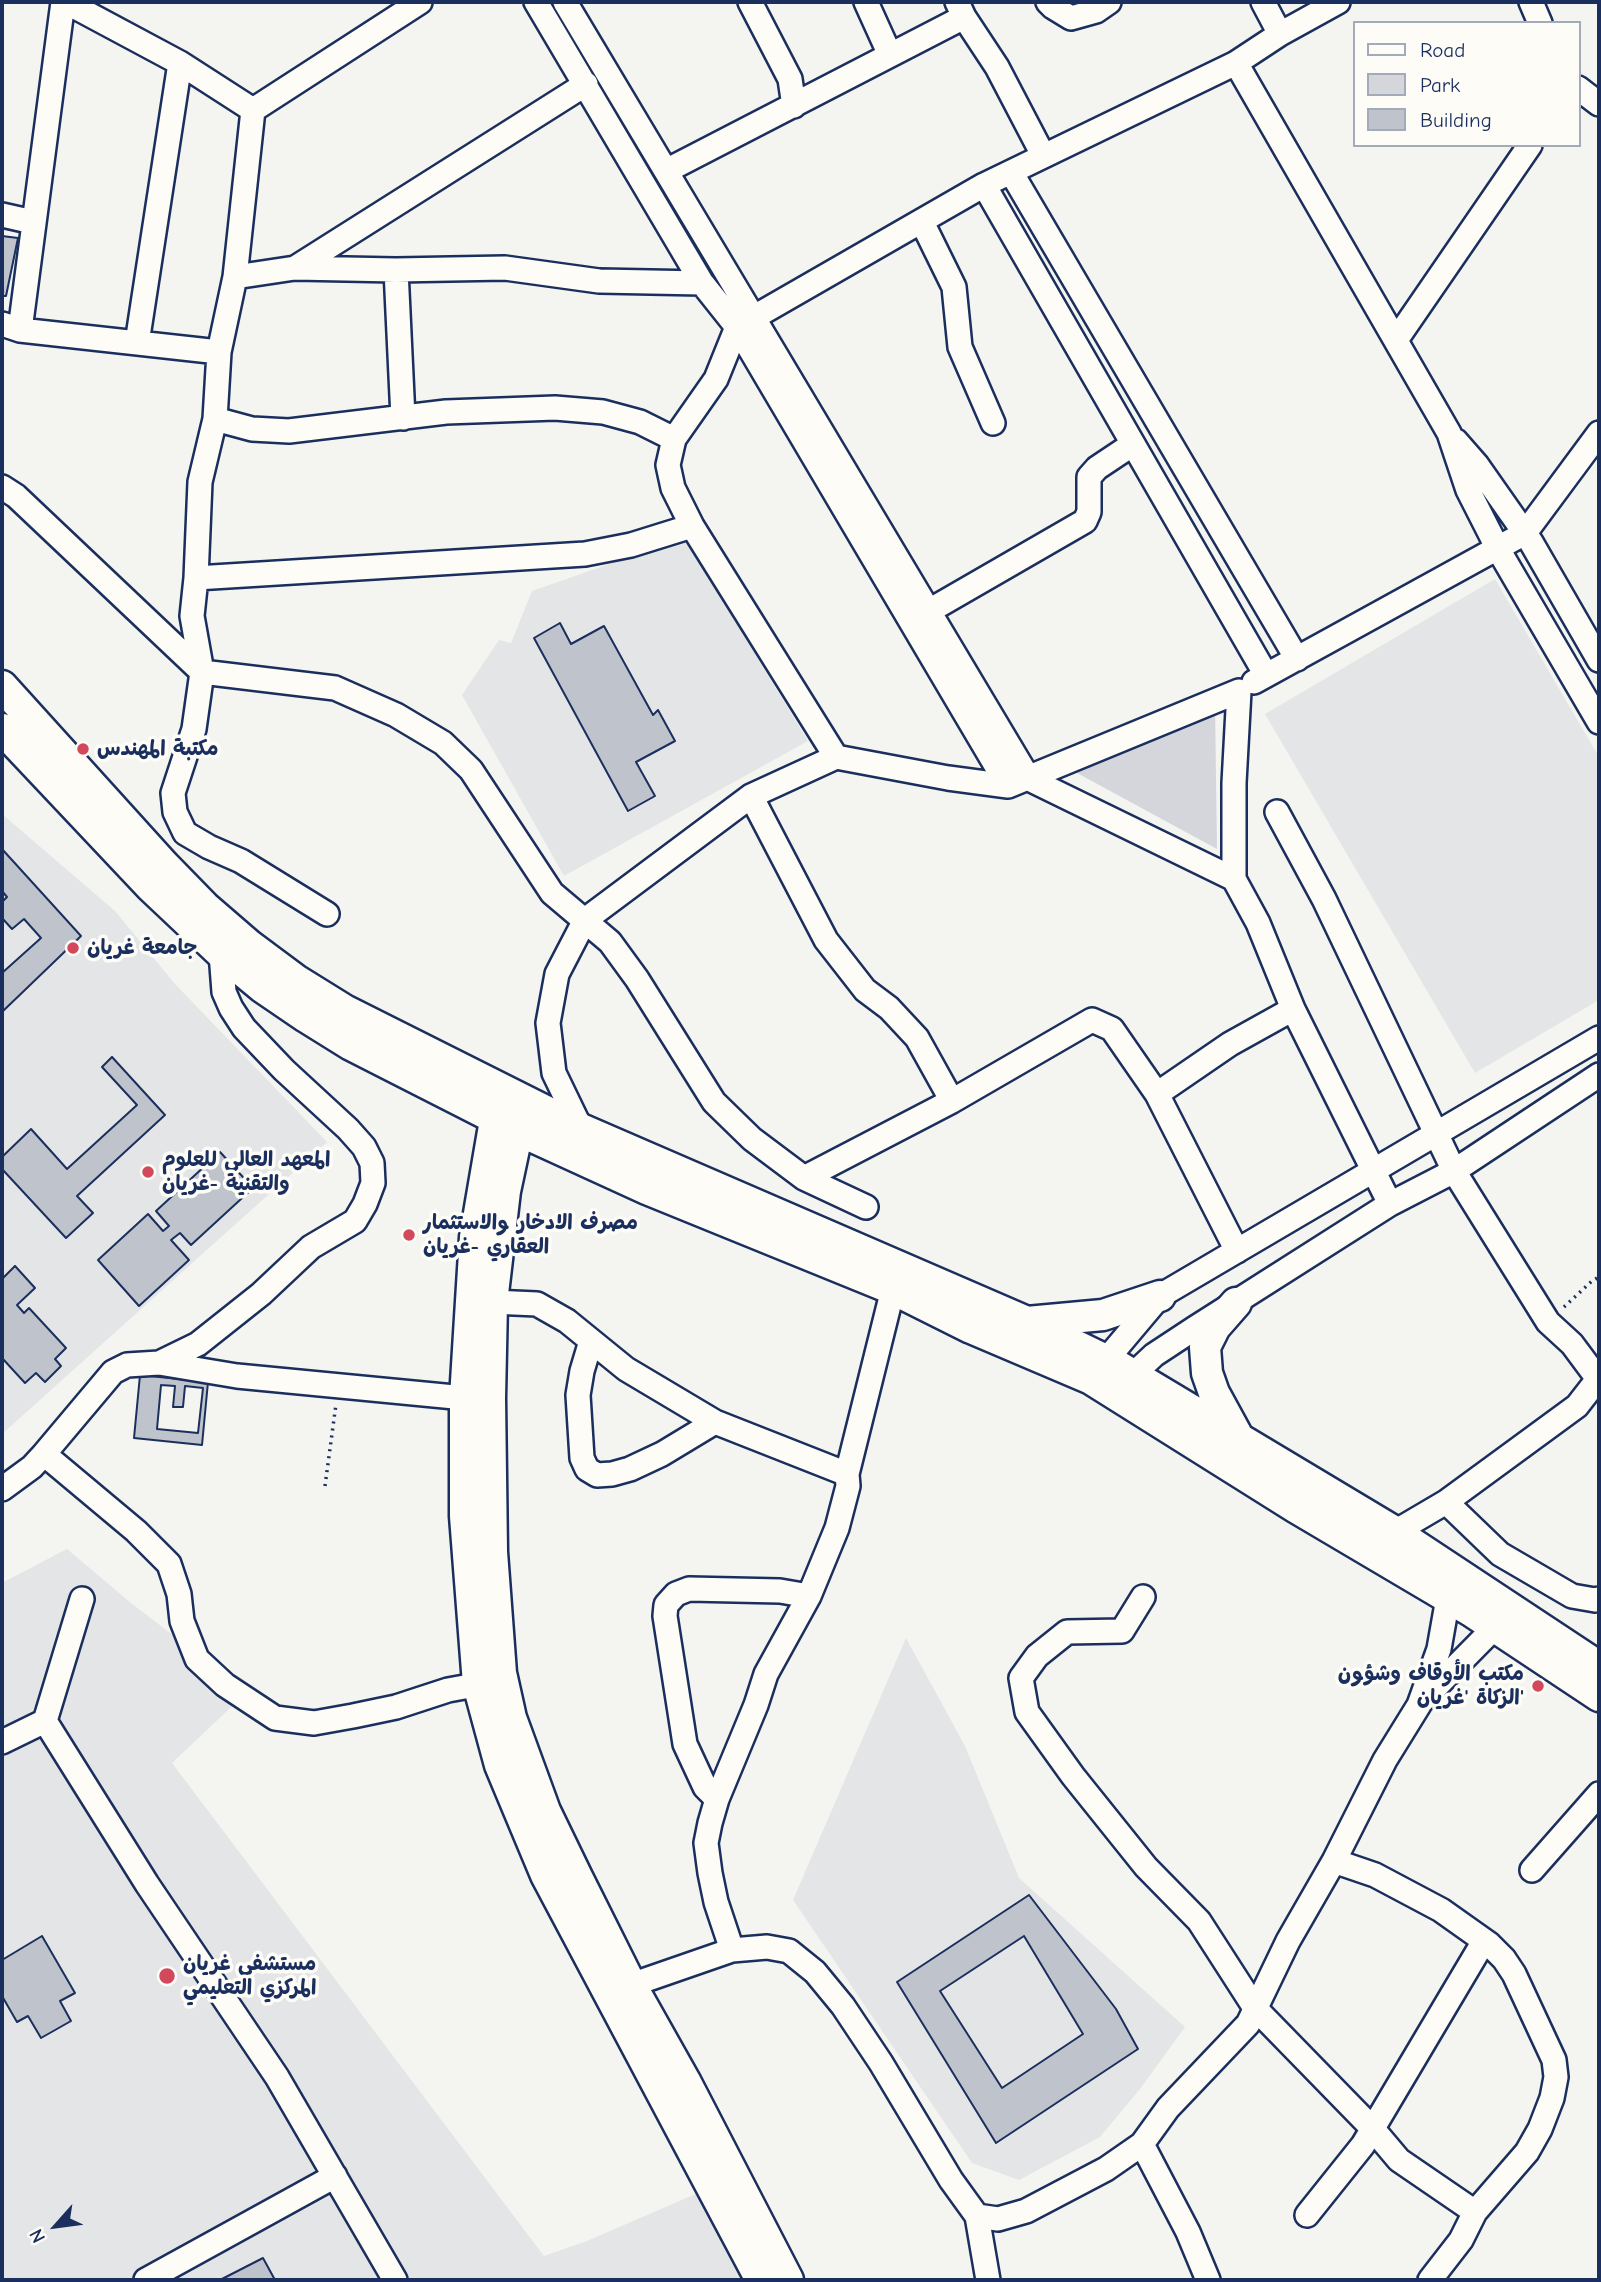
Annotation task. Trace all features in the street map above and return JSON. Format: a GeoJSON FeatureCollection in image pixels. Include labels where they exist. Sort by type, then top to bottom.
{"type":"FeatureCollection","features":[{"type":"Feature","properties":{"kind":"main road"},"geometry":{"type":"LineString","coordinates":[[2,686],[8,720],[150,886],[221,953],[262,987],[306,1017],[351,1045],[512,1111],[581,1129],[1027,1322],[1294,1507],[1448,1598],[1599,1696]]}},
{"type":"Feature","properties":{"kind":"main road"},"geometry":{"type":"LineString","coordinates":[[8,720],[164,865],[205,907],[249,945],[296,980],[512,1111],[647,1189],[892,1289],[971,1328],[1110,1377],[1238,1437],[1395,1532],[1599,1667]]}},
{"type":"Feature","properties":{"kind":"main road"},"geometry":{"type":"LineString","coordinates":[[512,1111],[492,1302],[490,1682],[511,1718],[545,1811],[631,1985],[707,2150],[761,2280]]}},
{"type":"Feature","properties":{"kind":"main road"},"geometry":{"type":"LineString","coordinates":[[512,1111],[475,1237],[464,1398],[465,1516],[500,1765],[546,1875],[707,2150],[788,2280]]}},
{"type":"Feature","properties":{"kind":"main road"},"geometry":{"type":"LineString","coordinates":[[1027,1322],[1103,1315],[1160,1296]]}},
{"type":"Feature","properties":{"kind":"main road"},"geometry":{"type":"LineString","coordinates":[[1236,1303],[1215,1327],[1205,1348],[1207,1373],[1214,1393],[1238,1437]]}},
{"type":"Feature","properties":{"kind":"street"},"geometry":{"type":"LineString","coordinates":[[219,352],[11,327],[33,222],[64,2],[180,63],[253,110]]}},
{"type":"Feature","properties":{"kind":"street"},"geometry":{"type":"LineString","coordinates":[[253,110],[420,2]]}},
{"type":"Feature","properties":{"kind":"street"},"geometry":{"type":"LineString","coordinates":[[536,2],[702,283],[746,323],[929,611],[1018,782]]}},
{"type":"Feature","properties":{"kind":"street"},"geometry":{"type":"LineString","coordinates":[[565,2],[666,171],[746,323],[1018,782]]}},
{"type":"Feature","properties":{"kind":"street"},"geometry":{"type":"LineString","coordinates":[[750,2],[790,79],[794,106]]}},
{"type":"Feature","properties":{"kind":"street"},"geometry":{"type":"LineString","coordinates":[[866,2],[890,55]]}},
{"type":"Feature","properties":{"kind":"street"},"geometry":{"type":"LineString","coordinates":[[1048,2],[1071,18],[1096,11],[1109,2]]}},
{"type":"Feature","properties":{"kind":"street"},"geometry":{"type":"LineString","coordinates":[[1263,2],[1280,34]]}},
{"type":"Feature","properties":{"kind":"street"},"geometry":{"type":"LineString","coordinates":[[836,757],[692,526],[673,488],[668,465],[674,439],[716,379],[746,323],[984,185],[1236,63],[1280,34],[1338,2]]}},
{"type":"Feature","properties":{"kind":"street"},"geometry":{"type":"LineString","coordinates":[[1531,2],[1539,21]]}},
{"type":"Feature","properties":{"kind":"street"},"geometry":{"type":"LineString","coordinates":[[666,171],[890,55],[961,9],[998,67],[1044,155]]}},
{"type":"Feature","properties":{"kind":"street"},"geometry":{"type":"LineString","coordinates":[[137,343],[180,63]]}},
{"type":"Feature","properties":{"kind":"street"},"geometry":{"type":"LineString","coordinates":[[1236,63],[1449,433],[1468,490],[1498,549],[1599,722]]}},
{"type":"Feature","properties":{"kind":"street"},"geometry":{"type":"LineString","coordinates":[[295,268],[586,84]]}},
{"type":"Feature","properties":{"kind":"street"},"geometry":{"type":"LineString","coordinates":[[1580,90],[1599,104]]}},
{"type":"Feature","properties":{"kind":"street"},"geometry":{"type":"LineString","coordinates":[[253,110],[235,277],[219,352],[215,419],[200,482],[192,616],[202,672],[194,729],[173,793],[175,812],[185,833],[209,848],[241,861],[327,914]]}},
{"type":"Feature","properties":{"kind":"street"},"geometry":{"type":"LineString","coordinates":[[1396,340],[1529,147]]}},
{"type":"Feature","properties":{"kind":"street"},"geometry":{"type":"LineString","coordinates":[[1011,172],[1297,659]]}},
{"type":"Feature","properties":{"kind":"street"},"geometry":{"type":"LineString","coordinates":[[984,185],[1266,675]]}},
{"type":"Feature","properties":{"kind":"street"},"geometry":{"type":"LineString","coordinates":[[2,215],[33,222]]}},
{"type":"Feature","properties":{"kind":"street"},"geometry":{"type":"LineString","coordinates":[[922,222],[954,287],[960,347],[993,423]]}},
{"type":"Feature","properties":{"kind":"street"},"geometry":{"type":"LineString","coordinates":[[235,277],[295,268],[505,268],[599,281],[702,283]]}},
{"type":"Feature","properties":{"kind":"street"},"geometry":{"type":"LineString","coordinates":[[396,270],[403,418]]}},
{"type":"Feature","properties":{"kind":"street"},"geometry":{"type":"LineString","coordinates":[[215,419],[251,429],[289,431],[446,412],[555,408],[603,412],[640,422],[674,439]]}},
{"type":"Feature","properties":{"kind":"street"},"geometry":{"type":"LineString","coordinates":[[1449,433],[1477,465],[1525,533],[1599,660]]}},
{"type":"Feature","properties":{"kind":"street"},"geometry":{"type":"LineString","coordinates":[[1018,782],[1239,691],[1525,533],[1599,433]]}},
{"type":"Feature","properties":{"kind":"street"},"geometry":{"type":"LineString","coordinates":[[929,611],[1085,521],[1089,512],[1089,477],[1097,468],[1133,444]]}},
{"type":"Feature","properties":{"kind":"street"},"geometry":{"type":"LineString","coordinates":[[2,487],[16,496],[202,672],[335,688],[396,715],[443,743],[471,770],[552,893],[610,942],[637,979],[713,1102],[752,1139],[804,1178],[866,1207]]}},
{"type":"Feature","properties":{"kind":"street"},"geometry":{"type":"LineString","coordinates":[[196,578],[585,554],[631,545],[692,526]]}},
{"type":"Feature","properties":{"kind":"street"},"geometry":{"type":"LineString","coordinates":[[1239,691],[1234,783],[1234,879],[1258,923],[1293,1009],[1390,1204]]}},
{"type":"Feature","properties":{"kind":"street"},"geometry":{"type":"LineString","coordinates":[[581,1129],[554,1073],[548,1023],[556,974],[585,920],[751,796],[836,757],[948,778],[1018,782],[1234,879]]}},
{"type":"Feature","properties":{"kind":"street"},"geometry":{"type":"LineString","coordinates":[[751,796],[826,940],[865,990],[890,1008],[917,1038],[952,1101]]}},
{"type":"Feature","properties":{"kind":"street"},"geometry":{"type":"LineString","coordinates":[[1277,812],[1324,900],[1454,1171],[1548,1322],[1572,1344],[1599,1379],[1577,1406],[1446,1502],[1395,1532]]}},
{"type":"Feature","properties":{"kind":"street"},"geometry":{"type":"LineString","coordinates":[[159,1363],[198,1344],[261,1294],[311,1247],[355,1221],[365,1205],[373,1183],[372,1163],[364,1147],[328,1108],[284,1070],[244,1028],[224,992],[221,953]]}},
{"type":"Feature","properties":{"kind":"street"},"geometry":{"type":"LineString","coordinates":[[1157,1094],[1230,1044],[1293,1009]]}},
{"type":"Feature","properties":{"kind":"street"},"geometry":{"type":"LineString","coordinates":[[804,1178],[952,1101],[1092,1020],[1112,1029],[1157,1094],[1237,1251]]}},
{"type":"Feature","properties":{"kind":"street"},"geometry":{"type":"LineString","coordinates":[[1110,1377],[1160,1296],[1599,1038]]}},
{"type":"Feature","properties":{"kind":"street"},"geometry":{"type":"LineString","coordinates":[[1110,1377],[1154,1356],[1390,1204],[1454,1171],[1599,1075]]}},
{"type":"Feature","properties":{"kind":"street"},"geometry":{"type":"LineString","coordinates":[[732,1950],[716,1902],[706,1843],[717,1799],[766,1674],[809,1596],[836,1528],[848,1486],[847,1474],[892,1289]]}},
{"type":"Feature","properties":{"kind":"street"},"geometry":{"type":"LineString","coordinates":[[492,1302],[537,1304],[567,1321],[626,1368],[715,1422],[847,1474]]}},
{"type":"Feature","properties":{"kind":"street"},"geometry":{"type":"LineString","coordinates":[[591,1341],[578,1395],[582,1458],[587,1469],[597,1475],[630,1469],[662,1454],[715,1422]]}},
{"type":"Feature","properties":{"kind":"street"},"geometry":{"type":"LineString","coordinates":[[2,1489],[32,1467],[113,1372],[127,1365],[159,1363],[237,1376],[464,1398]]}},
{"type":"Feature","properties":{"kind":"street"},"geometry":{"type":"LineString","coordinates":[[44,1454],[136,1531],[169,1564],[179,1594],[182,1621],[197,1659],[225,1685],[275,1718],[314,1723],[396,1707],[448,1690],[490,1682]]}},
{"type":"Feature","properties":{"kind":"street"},"geometry":{"type":"LineString","coordinates":[[1446,1502],[1500,1554],[1572,1596],[1599,1599]]}},
{"type":"Feature","properties":{"kind":"street"},"geometry":{"type":"LineString","coordinates":[[717,1799],[705,1787],[691,1762],[685,1744],[665,1616],[666,1605],[676,1594],[689,1589],[767,1590],[809,1596]]}},
{"type":"Feature","properties":{"kind":"street"},"geometry":{"type":"LineString","coordinates":[[1143,1597],[1122,1631],[1067,1632],[1037,1656],[1021,1678],[1027,1712],[1066,1768],[1146,1867],[1199,1920],[1255,2008],[1372,2128],[1399,2160],[1475,2212]]}},
{"type":"Feature","properties":{"kind":"street"},"geometry":{"type":"LineString","coordinates":[[977,2216],[998,2219],[1026,2211],[1106,2169],[1142,2144],[1168,2108],[1248,2024],[1288,1941],[1334,1861],[1379,1771],[1419,1705],[1439,1649],[1448,1598]]}},
{"type":"Feature","properties":{"kind":"street"},"geometry":{"type":"LineString","coordinates":[[2,1742],[45,1721],[82,1599]]}},
{"type":"Feature","properties":{"kind":"street"},"geometry":{"type":"LineString","coordinates":[[1419,1705],[1495,1628]]}},
{"type":"Feature","properties":{"kind":"street"},"geometry":{"type":"LineString","coordinates":[[45,1721],[147,1884],[277,2077],[396,2280]]}},
{"type":"Feature","properties":{"kind":"street"},"geometry":{"type":"LineString","coordinates":[[1532,1870],[1599,1794]]}},
{"type":"Feature","properties":{"kind":"street"},"geometry":{"type":"LineString","coordinates":[[1334,1861],[1374,1875],[1441,1910],[1504,1959],[1514,1974],[1554,2060],[1556,2077],[1548,2108],[1527,2152],[1475,2212],[1461,2240],[1430,2280]]}},
{"type":"Feature","properties":{"kind":"street"},"geometry":{"type":"LineString","coordinates":[[1307,2215],[1363,2145],[1484,1941]]}},
{"type":"Feature","properties":{"kind":"street"},"geometry":{"type":"LineString","coordinates":[[631,1985],[732,1950],[767,1947],[789,1951],[815,1972],[843,2006],[881,2063],[951,2180],[977,2216],[989,2280]]}},
{"type":"Feature","properties":{"kind":"street"},"geometry":{"type":"LineString","coordinates":[[1142,2144],[1188,2232],[1208,2280]]}},
{"type":"Feature","properties":{"kind":"street"},"geometry":{"type":"LineString","coordinates":[[146,2280],[335,2176]]}},
{"type":"Feature","properties":{"kind":"path"},"geometry":{"type":"LineString","coordinates":[[1548,1322],[1591,1281],[1599,1277]]}},
{"type":"Feature","properties":{"kind":"path"},"geometry":{"type":"LineString","coordinates":[[325,1486],[338,1387]]}},
{"type":"Feature","properties":{"kind":"shaded area"},"geometry":{"type":"Polygon","coordinates":[[[684,538],[808,741],[564,876],[462,695],[499,640],[511,643],[532,591],[684,538]]]}},
{"type":"Feature","properties":{"kind":"shaded area"},"geometry":{"type":"Polygon","coordinates":[[[1495,579],[1599,757],[1599,1000],[1475,1073],[1265,714],[1495,579]]]}},
{"type":"Feature","properties":{"kind":"shaded area"},"geometry":{"type":"Polygon","coordinates":[[[2,814],[115,911],[175,984],[327,1142],[2,1434],[2,814]]]}},
{"type":"Feature","properties":{"kind":"shaded area","name":"مستشفى غريان المركزي التعليمي"},"geometry":{"type":"Polygon","coordinates":[[[67,1549],[131,1603],[247,1692],[172,1763],[544,2256],[587,2241],[707,2189],[753,2280],[2,2280],[2,1583],[67,1549]]]}},
{"type":"Feature","properties":{"kind":"shaded area"},"geometry":{"type":"Polygon","coordinates":[[[906,1638],[965,1746],[1019,1878],[1185,2027],[1140,2089],[1100,2137],[1019,2180],[972,2163],[793,1900],[906,1638]]]}},
{"type":"Feature","properties":{"kind":"green space"},"geometry":{"type":"Polygon","coordinates":[[[1215,706],[1217,849],[1077,773],[1215,706]]]}},
{"type":"Feature","properties":{"kind":"building"},"geometry":{"type":"Polygon","coordinates":[[[2,236],[18,238],[6,296],[2,296],[2,236]]]}},
{"type":"Feature","properties":{"kind":"building"},"geometry":{"type":"Polygon","coordinates":[[[560,623],[571,644],[604,626],[653,715],[658,710],[675,741],[636,762],[655,796],[628,811],[534,638],[560,623]]]}},
{"type":"Feature","properties":{"kind":"building"},"geometry":{"type":"Polygon","coordinates":[[[2,849],[81,936],[2,1012],[2,973],[41,938],[24,919],[12,929],[2,918],[2,902],[7,897],[2,891],[2,849]]]}},
{"type":"Feature","properties":{"kind":"building"},"geometry":{"type":"Polygon","coordinates":[[[112,1057],[165,1115],[77,1196],[93,1213],[66,1238],[2,1169],[2,1157],[31,1129],[67,1169],[137,1105],[102,1067],[112,1057]]]}},
{"type":"Feature","properties":{"kind":"building"},"geometry":{"type":"Polygon","coordinates":[[[220,1152],[253,1188],[191,1245],[180,1233],[171,1240],[189,1260],[139,1306],[98,1260],[148,1214],[163,1231],[169,1226],[156,1211],[220,1152]]]}},
{"type":"Feature","properties":{"kind":"building"},"geometry":{"type":"Polygon","coordinates":[[[15,1266],[35,1288],[17,1305],[24,1313],[29,1308],[66,1348],[55,1359],[61,1366],[45,1382],[36,1373],[25,1383],[2,1358],[2,1279],[15,1266]]]}},
{"type":"Feature","properties":{"kind":"building"},"geometry":{"type":"Polygon","coordinates":[[[140,1375],[208,1382],[202,1445],[134,1438],[140,1375]]]}},
{"type":"Feature","properties":{"kind":"building"},"geometry":{"type":"Polygon","coordinates":[[[161,1385],[175,1386],[173,1407],[183,1407],[185,1386],[203,1388],[198,1433],[157,1429],[161,1385]]]}},
{"type":"Feature","properties":{"kind":"building"},"geometry":{"type":"Polygon","coordinates":[[[1029,1895],[1116,2009],[1138,2049],[996,2143],[897,1982],[1029,1895]],[[1024,1936],[940,1991],[1002,2088],[1083,2034],[1024,1936]]]}},
{"type":"Feature","properties":{"kind":"building"},"geometry":{"type":"Polygon","coordinates":[[[42,1936],[75,1993],[60,2001],[71,2021],[41,2038],[28,2016],[17,2022],[2,1996],[2,1960],[42,1936]]]}},
{"type":"Feature","properties":{"kind":"building"},"geometry":{"type":"Polygon","coordinates":[[[263,2258],[275,2280],[220,2280],[263,2258]]]}},
{"type":"Feature","properties":{"kind":"place","name":"مكتبة المهندس"},"geometry":{"type":"Point","coordinates":[83,749]}},
{"type":"Feature","properties":{"kind":"place","name":"جامعة غريان"},"geometry":{"type":"Point","coordinates":[73,948]}},
{"type":"Feature","properties":{"kind":"place","name":"المعهد العالي للعلوم والتقنية -غريان"},"geometry":{"type":"Point","coordinates":[148,1172]}},
{"type":"Feature","properties":{"kind":"place","name":"مصرف الادخار والاستثمار العقاري -غريان"},"geometry":{"type":"Point","coordinates":[409,1235]}},
{"type":"Feature","properties":{"kind":"place","name":"مكتب الأوقاف وشؤون الزكاة 'غريان'"},"geometry":{"type":"Point","coordinates":[1538,1686]}},
{"type":"Feature","properties":{"kind":"place","name":"مستشفى غريان المركزي التعليمي"},"geometry":{"type":"Point","coordinates":[167,1976]}}]}
